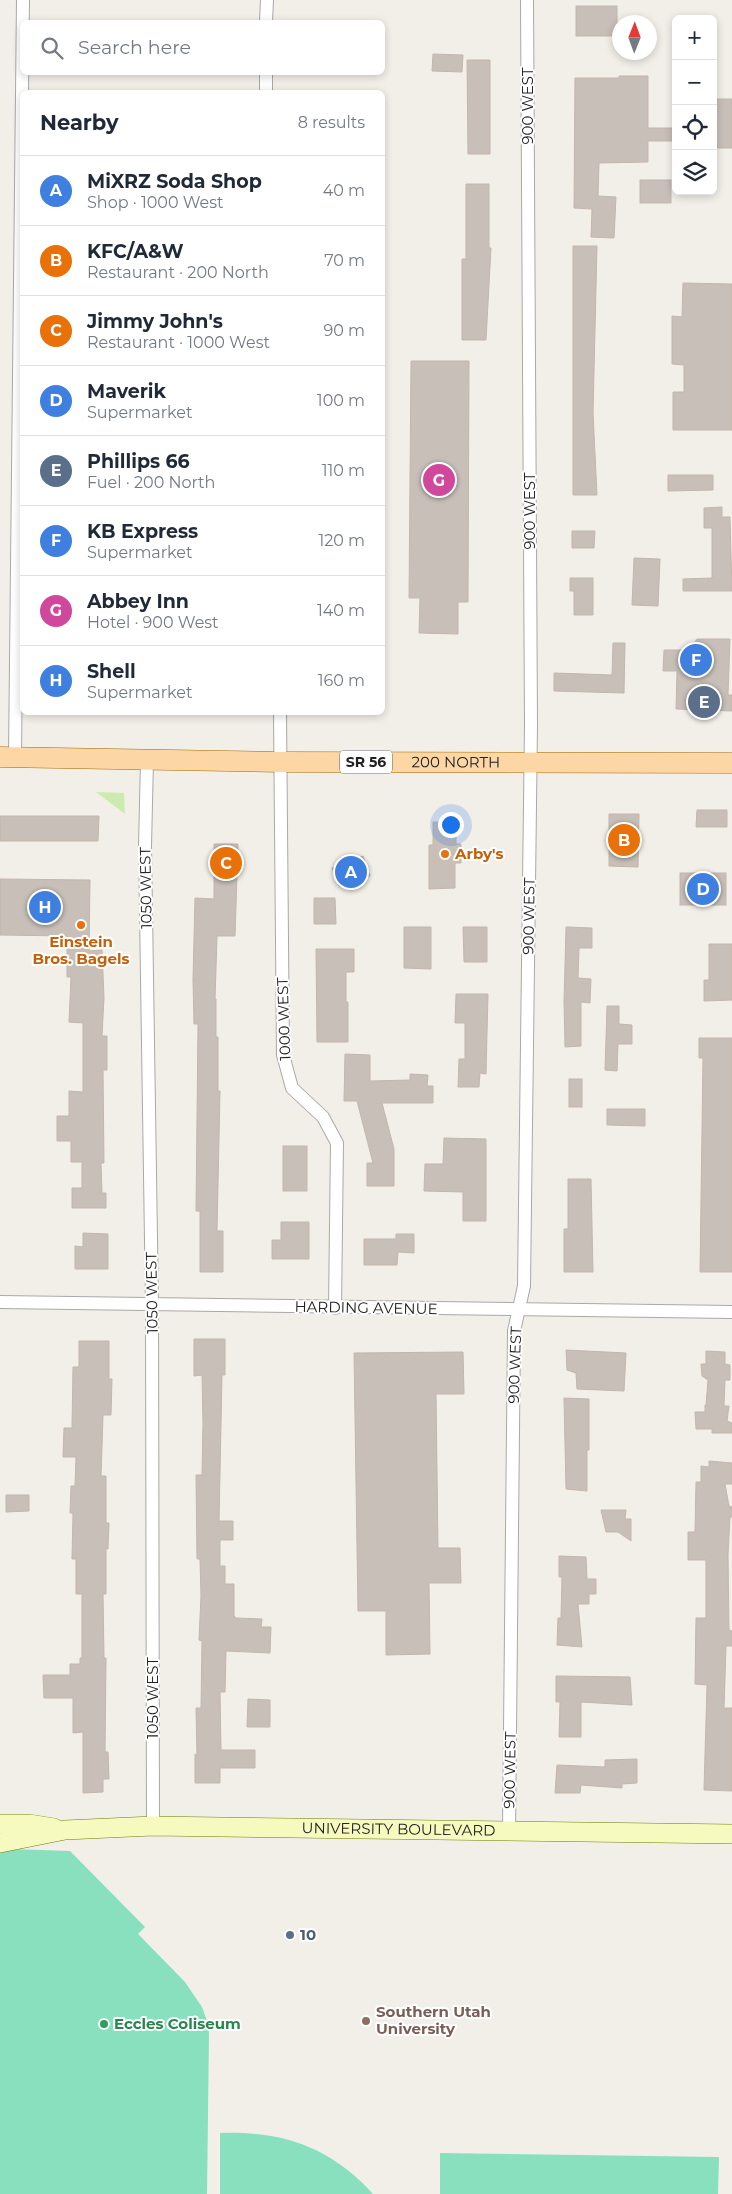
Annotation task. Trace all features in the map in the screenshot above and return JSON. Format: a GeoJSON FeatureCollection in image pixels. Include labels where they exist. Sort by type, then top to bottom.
{"type":"FeatureCollection","features":[{"type":"Feature","properties":{"kind":"main road","name":"200 NORTH"},"geometry":{"type":"LineString","coordinates":[[8,757],[279,762],[732,763]]}},
{"type":"Feature","properties":{"kind":"main road","name":"UNIVERSITY BOULEVARD"},"geometry":{"type":"LineString","coordinates":[[0,1824],[38,1825],[65,1830]]}},
{"type":"Feature","properties":{"kind":"main road","name":"UNIVERSITY BOULEVARD"},"geometry":{"type":"LineString","coordinates":[[0,1843],[65,1830],[153,1826],[732,1834]]}},
{"type":"Feature","properties":{"kind":"street"},"geometry":{"type":"LineString","coordinates":[[23,0],[23,20]]}},
{"type":"Feature","properties":{"kind":"street"},"geometry":{"type":"LineString","coordinates":[[266,20],[267,0]]}},
{"type":"Feature","properties":{"kind":"street","name":"900 WEST"},"geometry":{"type":"LineString","coordinates":[[510,1831],[514,1331],[524,1286],[531,762],[527,0]]}},
{"type":"Feature","properties":{"kind":"street"},"geometry":{"type":"LineString","coordinates":[[21,90],[22,75]]}},
{"type":"Feature","properties":{"kind":"street"},"geometry":{"type":"LineString","coordinates":[[266,75],[266,90]]}},
{"type":"Feature","properties":{"kind":"street"},"geometry":{"type":"LineString","coordinates":[[8,757],[20,151]]}},
{"type":"Feature","properties":{"kind":"street","name":"1000 WEST"},"geometry":{"type":"LineString","coordinates":[[280,715],[283,1056],[292,1088],[323,1117],[337,1143],[335,1308]]}},
{"type":"Feature","properties":{"kind":"street","name":"1050 WEST"},"geometry":{"type":"LineString","coordinates":[[146,760],[152,1305],[153,1826]]}},
{"type":"Feature","properties":{"kind":"street","name":"HARDING AVENUE"},"geometry":{"type":"LineString","coordinates":[[0,1302],[732,1312]]}},
{"type":"Feature","properties":{"kind":"green space"},"geometry":{"type":"Polygon","coordinates":[[[96,792],[124,793],[125,814],[96,792]]]}},
{"type":"Feature","properties":{"kind":"green space","name":"Eccles Coliseum"},"geometry":{"type":"Polygon","coordinates":[[[11,1849],[70,1851],[145,1927],[138,1934],[185,1982],[202,2007],[209,2033],[207,2194],[0,2194],[0,1853],[11,1849]]]}},
{"type":"Feature","properties":{"kind":"green space"},"geometry":{"type":"Polygon","coordinates":[[[220,2133],[264,2135],[304,2145],[340,2164],[373,2194],[220,2194],[220,2133]]]}},
{"type":"Feature","properties":{"kind":"green space"},"geometry":{"type":"Polygon","coordinates":[[[440,2153],[719,2157],[718,2194],[440,2194],[440,2153]]]}},
{"type":"Feature","properties":{"kind":"building"},"geometry":{"type":"Polygon","coordinates":[[[576,6],[617,6],[617,15],[612,15],[612,36],[576,36],[576,6]]]}},
{"type":"Feature","properties":{"kind":"building"},"geometry":{"type":"Polygon","coordinates":[[[433,54],[463,55],[462,72],[432,71],[433,54]]]}},
{"type":"Feature","properties":{"kind":"building"},"geometry":{"type":"Polygon","coordinates":[[[467,60],[490,60],[490,154],[468,154],[467,60]]]}},
{"type":"Feature","properties":{"kind":"building"},"geometry":{"type":"Polygon","coordinates":[[[619,76],[648,76],[648,128],[672,128],[672,141],[648,141],[648,162],[599,163],[598,196],[616,197],[614,238],[591,237],[592,209],[574,208],[575,78],[619,78],[619,76]]]}},
{"type":"Feature","properties":{"kind":"building"},"geometry":{"type":"Polygon","coordinates":[[[717,99],[732,99],[732,148],[717,148],[717,99]]]}},
{"type":"Feature","properties":{"kind":"building"},"geometry":{"type":"Polygon","coordinates":[[[640,180],[671,180],[671,203],[640,203],[640,180]]]}},
{"type":"Feature","properties":{"kind":"building"},"geometry":{"type":"Polygon","coordinates":[[[466,184],[489,184],[489,248],[491,248],[486,340],[462,340],[462,259],[466,259],[466,184]]]}},
{"type":"Feature","properties":{"kind":"building"},"geometry":{"type":"Polygon","coordinates":[[[573,246],[597,246],[593,413],[597,495],[573,495],[573,246]]]}},
{"type":"Feature","properties":{"kind":"building"},"geometry":{"type":"Polygon","coordinates":[[[683,283],[732,284],[732,430],[673,430],[673,392],[684,392],[684,365],[672,364],[672,316],[682,317],[683,283]]]}},
{"type":"Feature","properties":{"kind":"building"},"geometry":{"type":"Polygon","coordinates":[[[411,361],[469,361],[468,602],[458,602],[458,634],[419,633],[420,598],[409,598],[411,361]]]}},
{"type":"Feature","properties":{"kind":"building"},"geometry":{"type":"Polygon","coordinates":[[[668,475],[713,475],[713,490],[668,491],[668,475]]]}},
{"type":"Feature","properties":{"kind":"building"},"geometry":{"type":"Polygon","coordinates":[[[722,507],[722,517],[730,517],[732,591],[683,591],[683,579],[712,578],[712,528],[704,528],[704,508],[722,507]]]}},
{"type":"Feature","properties":{"kind":"building"},"geometry":{"type":"Polygon","coordinates":[[[572,531],[595,531],[594,548],[572,548],[572,531]]]}},
{"type":"Feature","properties":{"kind":"building"},"geometry":{"type":"Polygon","coordinates":[[[634,558],[660,559],[658,606],[632,605],[634,558]]]}},
{"type":"Feature","properties":{"kind":"building"},"geometry":{"type":"Polygon","coordinates":[[[570,578],[593,578],[593,615],[574,615],[574,591],[570,591],[570,578]]]}},
{"type":"Feature","properties":{"kind":"building"},"geometry":{"type":"Polygon","coordinates":[[[697,639],[730,639],[728,695],[732,695],[732,711],[676,709],[677,671],[663,671],[664,650],[690,650],[697,639]]]}},
{"type":"Feature","properties":{"kind":"building"},"geometry":{"type":"Polygon","coordinates":[[[613,643],[625,643],[624,693],[554,691],[554,673],[612,675],[613,643]]]}},
{"type":"Feature","properties":{"kind":"building"},"geometry":{"type":"Polygon","coordinates":[[[697,810],[727,810],[727,827],[696,827],[697,810]]]}},
{"type":"Feature","properties":{"kind":"building"},"geometry":{"type":"Polygon","coordinates":[[[609,814],[639,814],[638,867],[609,866],[609,814]]]}},
{"type":"Feature","properties":{"kind":"building"},"geometry":{"type":"Polygon","coordinates":[[[0,816],[99,816],[98,841],[0,841],[0,816]]]}},
{"type":"Feature","properties":{"kind":"building","name":"Arby's"},"geometry":{"type":"Polygon","coordinates":[[[433,822],[456,822],[456,844],[461,844],[461,863],[455,863],[455,888],[429,889],[429,845],[433,845],[433,822]]]}},
{"type":"Feature","properties":{"kind":"building"},"geometry":{"type":"Polygon","coordinates":[[[214,844],[238,844],[235,936],[217,936],[215,999],[216,1037],[218,1037],[218,1091],[220,1091],[217,1231],[223,1231],[223,1272],[200,1272],[200,1211],[196,1211],[198,1024],[194,1024],[195,898],[214,899],[214,844]]]}},
{"type":"Feature","properties":{"kind":"building"},"geometry":{"type":"Polygon","coordinates":[[[363,856],[370,876],[339,886],[332,868],[363,856]]]}},
{"type":"Feature","properties":{"kind":"building"},"geometry":{"type":"Polygon","coordinates":[[[680,873],[726,873],[726,905],[680,905],[680,873]]]}},
{"type":"Feature","properties":{"kind":"building"},"geometry":{"type":"Polygon","coordinates":[[[0,879],[90,880],[89,951],[102,950],[104,998],[102,1036],[107,1036],[107,1070],[103,1070],[104,1163],[101,1163],[102,1193],[106,1193],[106,1208],[72,1208],[72,1188],[82,1188],[82,1162],[71,1162],[71,1141],[57,1141],[57,1116],[69,1116],[69,1091],[83,1092],[83,1023],[69,1022],[71,977],[67,977],[67,936],[0,935],[0,879]]]}},
{"type":"Feature","properties":{"kind":"building"},"geometry":{"type":"Polygon","coordinates":[[[314,898],[335,898],[336,924],[314,924],[314,898]]]}},
{"type":"Feature","properties":{"kind":"building"},"geometry":{"type":"Polygon","coordinates":[[[404,927],[431,927],[431,969],[404,968],[404,927]]]}},
{"type":"Feature","properties":{"kind":"building"},"geometry":{"type":"Polygon","coordinates":[[[463,927],[487,927],[487,962],[464,962],[463,927]]]}},
{"type":"Feature","properties":{"kind":"building"},"geometry":{"type":"Polygon","coordinates":[[[566,927],[592,928],[592,948],[579,948],[578,978],[591,979],[590,1003],[581,1002],[581,1046],[565,1047],[564,1002],[566,927]]]}},
{"type":"Feature","properties":{"kind":"building"},"geometry":{"type":"Polygon","coordinates":[[[709,944],[732,944],[732,1000],[704,1001],[704,980],[709,980],[709,944]]]}},
{"type":"Feature","properties":{"kind":"building"},"geometry":{"type":"Polygon","coordinates":[[[316,949],[354,949],[354,972],[346,972],[348,1042],[317,1042],[316,949]]]}},
{"type":"Feature","properties":{"kind":"building"},"geometry":{"type":"Polygon","coordinates":[[[456,994],[488,994],[486,1074],[480,1073],[479,1087],[458,1087],[459,1059],[465,1059],[465,1023],[455,1023],[456,994]]]}},
{"type":"Feature","properties":{"kind":"building"},"geometry":{"type":"Polygon","coordinates":[[[607,1006],[619,1006],[619,1024],[632,1025],[632,1044],[618,1044],[617,1071],[605,1070],[607,1006]]]}},
{"type":"Feature","properties":{"kind":"building"},"geometry":{"type":"Polygon","coordinates":[[[699,1038],[732,1038],[732,1272],[700,1272],[703,1058],[699,1058],[699,1038]]]}},
{"type":"Feature","properties":{"kind":"building"},"geometry":{"type":"Polygon","coordinates":[[[345,1054],[370,1055],[370,1081],[410,1080],[410,1074],[428,1075],[427,1086],[433,1086],[433,1103],[382,1103],[394,1149],[394,1186],[367,1186],[367,1163],[373,1163],[357,1101],[344,1101],[345,1054]]]}},
{"type":"Feature","properties":{"kind":"building"},"geometry":{"type":"Polygon","coordinates":[[[569,1079],[582,1079],[582,1107],[569,1107],[569,1079]]]}},
{"type":"Feature","properties":{"kind":"building"},"geometry":{"type":"Polygon","coordinates":[[[607,1109],[645,1109],[645,1126],[607,1125],[607,1109]]]}},
{"type":"Feature","properties":{"kind":"building"},"geometry":{"type":"Polygon","coordinates":[[[444,1138],[486,1139],[486,1221],[463,1221],[463,1192],[424,1191],[425,1164],[443,1164],[444,1138]]]}},
{"type":"Feature","properties":{"kind":"building"},"geometry":{"type":"Polygon","coordinates":[[[283,1146],[307,1146],[307,1191],[283,1191],[283,1146]]]}},
{"type":"Feature","properties":{"kind":"building"},"geometry":{"type":"Polygon","coordinates":[[[568,1179],[591,1179],[593,1272],[564,1272],[564,1229],[568,1229],[568,1179]]]}},
{"type":"Feature","properties":{"kind":"building"},"geometry":{"type":"Polygon","coordinates":[[[281,1222],[309,1222],[309,1259],[272,1259],[272,1240],[281,1240],[281,1222]]]}},
{"type":"Feature","properties":{"kind":"building"},"geometry":{"type":"Polygon","coordinates":[[[83,1233],[108,1234],[108,1269],[75,1269],[75,1246],[83,1247],[83,1233]]]}},
{"type":"Feature","properties":{"kind":"building"},"geometry":{"type":"Polygon","coordinates":[[[396,1234],[414,1234],[414,1253],[398,1252],[397,1265],[364,1265],[364,1239],[396,1239],[396,1234]]]}},
{"type":"Feature","properties":{"kind":"building"},"geometry":{"type":"Polygon","coordinates":[[[194,1339],[225,1339],[225,1375],[222,1375],[219,1521],[233,1521],[233,1540],[220,1540],[220,1566],[225,1566],[225,1584],[234,1584],[234,1616],[236,1618],[262,1619],[261,1627],[271,1627],[270,1653],[226,1651],[225,1692],[220,1692],[221,1750],[255,1750],[255,1768],[220,1768],[220,1783],[195,1783],[195,1754],[197,1755],[196,1708],[201,1708],[202,1641],[199,1640],[201,1596],[200,1559],[197,1559],[196,1475],[202,1475],[203,1422],[202,1375],[194,1376],[194,1339]]]}},
{"type":"Feature","properties":{"kind":"building"},"geometry":{"type":"Polygon","coordinates":[[[79,1341],[109,1341],[109,1379],[112,1379],[111,1415],[103,1415],[101,1476],[106,1476],[106,1523],[109,1523],[108,1549],[106,1548],[106,1594],[103,1594],[104,1658],[106,1658],[105,1752],[108,1752],[109,1779],[103,1779],[103,1792],[83,1793],[83,1732],[73,1733],[73,1698],[44,1698],[43,1675],[70,1675],[70,1664],[80,1664],[80,1658],[82,1658],[82,1594],[76,1594],[76,1559],[72,1559],[73,1513],[70,1513],[71,1486],[75,1486],[76,1457],[63,1457],[64,1428],[72,1428],[73,1367],[79,1367],[79,1341]]]}},
{"type":"Feature","properties":{"kind":"building"},"geometry":{"type":"Polygon","coordinates":[[[566,1350],[626,1353],[624,1391],[577,1389],[576,1373],[567,1370],[566,1350]]]}},
{"type":"Feature","properties":{"kind":"building"},"geometry":{"type":"Polygon","coordinates":[[[706,1351],[725,1352],[725,1364],[730,1365],[730,1380],[725,1380],[724,1406],[729,1406],[727,1421],[732,1423],[732,1433],[712,1433],[712,1429],[696,1429],[695,1412],[705,1412],[706,1405],[708,1380],[702,1376],[701,1364],[706,1364],[706,1351]]]}},
{"type":"Feature","properties":{"kind":"building"},"geometry":{"type":"Polygon","coordinates":[[[463,1352],[464,1394],[436,1394],[438,1548],[460,1548],[461,1583],[429,1583],[430,1654],[386,1655],[386,1611],[358,1611],[354,1353],[463,1352]]]}},
{"type":"Feature","properties":{"kind":"building"},"geometry":{"type":"Polygon","coordinates":[[[564,1398],[589,1399],[587,1491],[566,1489],[564,1398]]]}},
{"type":"Feature","properties":{"kind":"building"},"geometry":{"type":"Polygon","coordinates":[[[709,1461],[732,1463],[732,1484],[725,1484],[729,1506],[732,1507],[728,1555],[729,1630],[732,1631],[732,1646],[726,1646],[724,1708],[732,1708],[732,1791],[704,1790],[707,1685],[695,1684],[696,1618],[706,1618],[706,1560],[688,1560],[688,1532],[695,1532],[696,1482],[701,1482],[701,1466],[709,1467],[709,1461]]]}},
{"type":"Feature","properties":{"kind":"building"},"geometry":{"type":"Polygon","coordinates":[[[6,1495],[29,1495],[29,1511],[6,1512],[6,1495]]]}},
{"type":"Feature","properties":{"kind":"building"},"geometry":{"type":"Polygon","coordinates":[[[601,1510],[626,1510],[625,1519],[631,1519],[631,1541],[618,1532],[606,1532],[601,1510]]]}},
{"type":"Feature","properties":{"kind":"building"},"geometry":{"type":"Polygon","coordinates":[[[559,1556],[586,1557],[587,1579],[596,1579],[596,1594],[589,1594],[589,1604],[578,1604],[582,1647],[557,1645],[558,1618],[561,1618],[562,1577],[559,1577],[559,1556]]]}},
{"type":"Feature","properties":{"kind":"building"},"geometry":{"type":"Polygon","coordinates":[[[556,1676],[630,1677],[632,1705],[581,1702],[581,1737],[559,1737],[560,1702],[556,1702],[556,1676]]]}},
{"type":"Feature","properties":{"kind":"building"},"geometry":{"type":"Polygon","coordinates":[[[248,1699],[270,1700],[270,1727],[247,1727],[248,1699]]]}},
{"type":"Feature","properties":{"kind":"building"},"geometry":{"type":"Polygon","coordinates":[[[637,1759],[637,1783],[622,1784],[622,1788],[581,1785],[580,1793],[555,1793],[557,1765],[605,1767],[605,1760],[637,1759]]]}},
{"type":"Feature","properties":{"kind":"place","name":"Abbey Inn"},"geometry":{"type":"Point","coordinates":[439,480]}},
{"type":"Feature","properties":{"kind":"place","name":"KB Express"},"geometry":{"type":"Point","coordinates":[696,660]}},
{"type":"Feature","properties":{"kind":"place","name":"Phillips 66"},"geometry":{"type":"Point","coordinates":[704,702]}},
{"type":"Feature","properties":{"kind":"place","name":"KFC/A&W"},"geometry":{"type":"Point","coordinates":[624,840]}},
{"type":"Feature","properties":{"kind":"place","name":"Arby's"},"geometry":{"type":"Point","coordinates":[445,854]}},
{"type":"Feature","properties":{"kind":"place","name":"Jimmy John's"},"geometry":{"type":"Point","coordinates":[226,863]}},
{"type":"Feature","properties":{"kind":"place","name":"MiXRZ Soda Shop"},"geometry":{"type":"Point","coordinates":[351,872]}},
{"type":"Feature","properties":{"kind":"place","name":"Maverik"},"geometry":{"type":"Point","coordinates":[703,889]}},
{"type":"Feature","properties":{"kind":"place","name":"Shell"},"geometry":{"type":"Point","coordinates":[45,907]}},
{"type":"Feature","properties":{"kind":"place","name":"Einstein Bros. Bagels"},"geometry":{"type":"Point","coordinates":[81,925]}},
{"type":"Feature","properties":{"kind":"place","name":"10"},"geometry":{"type":"Point","coordinates":[290,1935]}},
{"type":"Feature","properties":{"kind":"place","name":"Southern Utah University"},"geometry":{"type":"Point","coordinates":[366,2021]}},
{"type":"Feature","properties":{"kind":"place","name":"Eccles Coliseum"},"geometry":{"type":"Point","coordinates":[104,2024]}}]}
